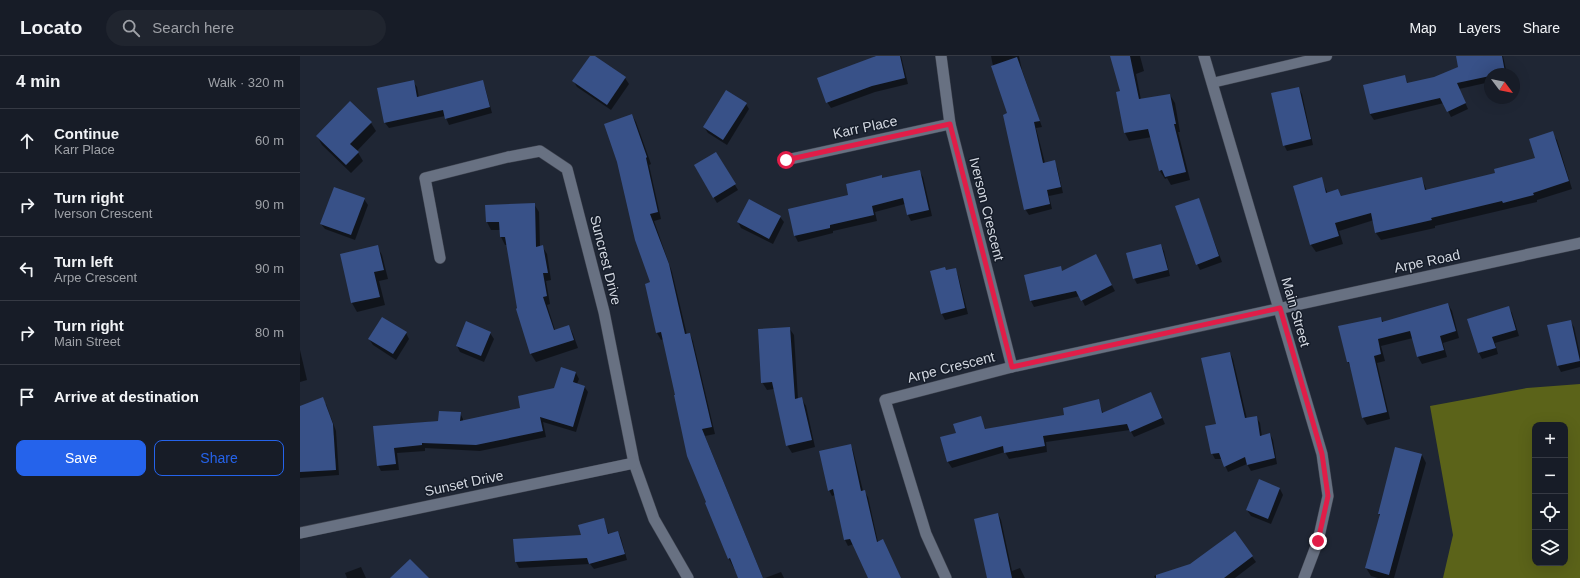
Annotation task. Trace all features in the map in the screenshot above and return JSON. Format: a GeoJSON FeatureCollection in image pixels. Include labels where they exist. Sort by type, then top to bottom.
{"type":"FeatureCollection","features":[{"type":"Feature","properties":{"kind":"street","name":"Iverson Crescent"},"geometry":{"type":"LineString","coordinates":[[941,56],[950,124],[1012,367]]}},
{"type":"Feature","properties":{"kind":"street","name":"Main Street"},"geometry":{"type":"LineString","coordinates":[[1204,56],[1280,308],[1322,454],[1328,496],[1318,541],[1304,578]]}},
{"type":"Feature","properties":{"kind":"street","name":"Karr Place"},"geometry":{"type":"LineString","coordinates":[[786,160],[950,124]]}},
{"type":"Feature","properties":{"kind":"street","name":"Suncrest Drive"},"geometry":{"type":"LineString","coordinates":[[440,258],[425,178],[508,157],[540,152],[567,169],[604,312],[634,463],[654,519],[688,578]]}},
{"type":"Feature","properties":{"kind":"street","name":"Arpe Road"},"geometry":{"type":"LineString","coordinates":[[1280,308],[1580,243]]}},
{"type":"Feature","properties":{"kind":"street","name":"Arpe Crescent"},"geometry":{"type":"LineString","coordinates":[[946,578],[926,534],[885,400],[1012,367],[1280,308]]}},
{"type":"Feature","properties":{"kind":"street","name":"Sunset Drive"},"geometry":{"type":"LineString","coordinates":[[300,533],[634,463]]}},
{"type":"Feature","properties":{"kind":"lane"},"geometry":{"type":"LineString","coordinates":[[1212,84],[1327,56]]}},
{"type":"Feature","properties":{"kind":"green space"},"geometry":{"type":"Polygon","coordinates":[[[1580,384],[1580,578],[1443,578],[1453,535],[1430,406],[1527,388],[1580,384]]]}},
{"type":"Feature","properties":{"kind":"building"},"geometry":{"type":"Polygon","coordinates":[[[590,56],[595,56],[626,77],[607,105],[572,81],[590,56]]]}},
{"type":"Feature","properties":{"kind":"building"},"geometry":{"type":"Polygon","coordinates":[[[876,56],[900,56],[905,78],[872,86],[826,103],[817,78],[876,56]]]}},
{"type":"Feature","properties":{"kind":"building"},"geometry":{"type":"Polygon","coordinates":[[[1110,56],[1130,56],[1139,99],[1170,94],[1176,124],[1174,124],[1186,172],[1165,177],[1162,170],[1159,171],[1148,129],[1124,133],[1116,92],[1120,91],[1110,56]]]}},
{"type":"Feature","properties":{"kind":"building"},"geometry":{"type":"Polygon","coordinates":[[[1456,56],[1502,56],[1504,68],[1484,68],[1484,77],[1457,83],[1466,103],[1447,112],[1440,98],[1370,114],[1363,85],[1405,75],[1407,83],[1434,77],[1458,67],[1456,56]]]}},
{"type":"Feature","properties":{"kind":"building"},"geometry":{"type":"Polygon","coordinates":[[[1017,57],[1040,121],[1034,122],[1043,163],[1055,160],[1061,187],[1047,190],[1050,204],[1024,210],[1003,115],[1007,113],[991,66],[1017,57]]]}},
{"type":"Feature","properties":{"kind":"building"},"geometry":{"type":"Polygon","coordinates":[[[414,80],[417,97],[483,80],[490,107],[445,119],[443,110],[384,123],[377,88],[414,80]]]}},
{"type":"Feature","properties":{"kind":"building"},"geometry":{"type":"Polygon","coordinates":[[[1299,87],[1311,139],[1283,146],[1271,93],[1299,87]]]}},
{"type":"Feature","properties":{"kind":"building"},"geometry":{"type":"Polygon","coordinates":[[[726,90],[747,103],[723,140],[703,127],[726,90]]]}},
{"type":"Feature","properties":{"kind":"building"},"geometry":{"type":"Polygon","coordinates":[[[350,101],[372,122],[350,144],[359,152],[346,165],[316,136],[350,101]]]}},
{"type":"Feature","properties":{"kind":"building"},"geometry":{"type":"Polygon","coordinates":[[[632,114],[647,157],[658,212],[650,214],[669,264],[685,334],[690,333],[712,427],[702,429],[763,578],[738,578],[730,558],[728,559],[687,456],[661,332],[656,333],[645,284],[650,282],[635,240],[617,162],[604,124],[632,114]]]}},
{"type":"Feature","properties":{"kind":"building"},"geometry":{"type":"Polygon","coordinates":[[[1553,131],[1569,181],[1533,193],[1534,195],[1503,203],[1502,201],[1431,218],[1432,220],[1375,233],[1371,213],[1335,223],[1339,236],[1310,245],[1293,186],[1322,177],[1326,193],[1338,189],[1341,196],[1422,177],[1425,190],[1495,173],[1494,169],[1535,158],[1529,139],[1553,131]]]}},
{"type":"Feature","properties":{"kind":"building"},"geometry":{"type":"Polygon","coordinates":[[[716,152],[736,184],[713,198],[694,165],[716,152]]]}},
{"type":"Feature","properties":{"kind":"building"},"geometry":{"type":"Polygon","coordinates":[[[920,170],[929,210],[907,215],[903,198],[872,206],[874,215],[830,225],[830,228],[794,236],[788,209],[848,195],[846,184],[882,175],[882,178],[920,170]]]}},
{"type":"Feature","properties":{"kind":"building"},"geometry":{"type":"Polygon","coordinates":[[[334,187],[365,198],[351,235],[320,224],[334,187]]]}},
{"type":"Feature","properties":{"kind":"building"},"geometry":{"type":"Polygon","coordinates":[[[1199,198],[1219,256],[1196,265],[1175,206],[1199,198]]]}},
{"type":"Feature","properties":{"kind":"building"},"geometry":{"type":"Polygon","coordinates":[[[749,199],[781,216],[769,239],[737,222],[749,199]]]}},
{"type":"Feature","properties":{"kind":"building"},"geometry":{"type":"Polygon","coordinates":[[[535,203],[536,247],[543,245],[548,273],[543,273],[547,296],[543,297],[554,330],[569,325],[574,340],[530,354],[516,309],[505,237],[500,237],[499,222],[486,222],[485,205],[535,203]]]}},
{"type":"Feature","properties":{"kind":"building"},"geometry":{"type":"Polygon","coordinates":[[[1161,244],[1168,270],[1133,279],[1126,253],[1161,244]]]}},
{"type":"Feature","properties":{"kind":"building"},"geometry":{"type":"Polygon","coordinates":[[[378,245],[384,270],[374,272],[380,297],[351,303],[340,254],[378,245]]]}},
{"type":"Feature","properties":{"kind":"building"},"geometry":{"type":"Polygon","coordinates":[[[1096,254],[1112,285],[1081,301],[1076,291],[1030,301],[1024,275],[1061,266],[1062,271],[1096,254]]]}},
{"type":"Feature","properties":{"kind":"building"},"geometry":{"type":"Polygon","coordinates":[[[945,267],[946,270],[956,268],[965,308],[941,314],[930,271],[945,267]]]}},
{"type":"Feature","properties":{"kind":"building"},"geometry":{"type":"Polygon","coordinates":[[[1448,303],[1456,331],[1440,336],[1444,350],[1417,357],[1410,331],[1378,339],[1381,354],[1374,356],[1387,412],[1362,418],[1349,362],[1347,362],[1338,326],[1381,317],[1382,322],[1448,303]]]}},
{"type":"Feature","properties":{"kind":"building"},"geometry":{"type":"Polygon","coordinates":[[[1509,306],[1516,330],[1492,337],[1496,348],[1478,353],[1467,319],[1509,306]]]}},
{"type":"Feature","properties":{"kind":"building"},"geometry":{"type":"Polygon","coordinates":[[[382,317],[407,332],[393,354],[368,339],[382,317]]]}},
{"type":"Feature","properties":{"kind":"building"},"geometry":{"type":"Polygon","coordinates":[[[1571,320],[1580,361],[1557,366],[1547,325],[1571,320]]]}},
{"type":"Feature","properties":{"kind":"building"},"geometry":{"type":"Polygon","coordinates":[[[466,321],[491,332],[481,356],[456,346],[466,321]]]}},
{"type":"Feature","properties":{"kind":"building"},"geometry":{"type":"Polygon","coordinates":[[[790,327],[795,399],[802,397],[812,440],[786,446],[772,382],[761,383],[758,329],[790,327]]]}},
{"type":"Feature","properties":{"kind":"building"},"geometry":{"type":"Polygon","coordinates":[[[1230,352],[1245,418],[1257,416],[1260,436],[1270,433],[1275,458],[1247,465],[1245,457],[1224,467],[1219,453],[1211,454],[1205,426],[1216,424],[1201,358],[1230,352]]]}},
{"type":"Feature","properties":{"kind":"building"},"geometry":{"type":"Polygon","coordinates":[[[561,367],[576,372],[573,382],[585,386],[573,427],[540,417],[543,431],[476,445],[422,443],[422,445],[394,448],[396,464],[377,466],[373,426],[438,421],[439,411],[461,412],[460,421],[520,408],[518,396],[554,388],[561,367]]]}},
{"type":"Feature","properties":{"kind":"building"},"geometry":{"type":"Polygon","coordinates":[[[1151,392],[1162,418],[1130,432],[1127,424],[1043,436],[1045,446],[1004,453],[1003,446],[947,462],[940,437],[956,433],[953,424],[981,416],[985,429],[1064,415],[1063,408],[1099,399],[1102,413],[1151,392]]]}},
{"type":"Feature","properties":{"kind":"building"},"geometry":{"type":"Polygon","coordinates":[[[323,397],[333,424],[336,470],[300,472],[300,406],[323,397]]]}},
{"type":"Feature","properties":{"kind":"building"},"geometry":{"type":"Polygon","coordinates":[[[851,444],[861,491],[865,490],[877,542],[883,539],[901,578],[868,578],[850,539],[844,540],[833,489],[828,491],[819,451],[851,444]]]}},
{"type":"Feature","properties":{"kind":"building"},"geometry":{"type":"Polygon","coordinates":[[[1395,447],[1422,454],[1389,575],[1365,568],[1380,514],[1378,514],[1395,447]]]}},
{"type":"Feature","properties":{"kind":"building"},"geometry":{"type":"Polygon","coordinates":[[[1259,479],[1280,488],[1268,519],[1246,510],[1259,479]]]}},
{"type":"Feature","properties":{"kind":"building"},"geometry":{"type":"Polygon","coordinates":[[[998,513],[1012,578],[987,578],[974,519],[998,513]]]}},
{"type":"Feature","properties":{"kind":"building"},"geometry":{"type":"Polygon","coordinates":[[[604,518],[608,534],[618,531],[625,554],[589,564],[587,558],[515,562],[513,539],[581,535],[578,525],[604,518]]]}},
{"type":"Feature","properties":{"kind":"building"},"geometry":{"type":"Polygon","coordinates":[[[1235,531],[1253,556],[1224,578],[1156,578],[1156,575],[1190,564],[1235,531]]]}},
{"type":"Feature","properties":{"kind":"building"},"geometry":{"type":"Polygon","coordinates":[[[410,559],[429,578],[390,578],[410,559]]]}},
{"type":"Feature","properties":{"kind":"route"},"geometry":{"type":"LineString","coordinates":[[786,160],[950,124],[1012,367],[1280,308],[1322,454],[1328,496],[1318,541]]}}]}
